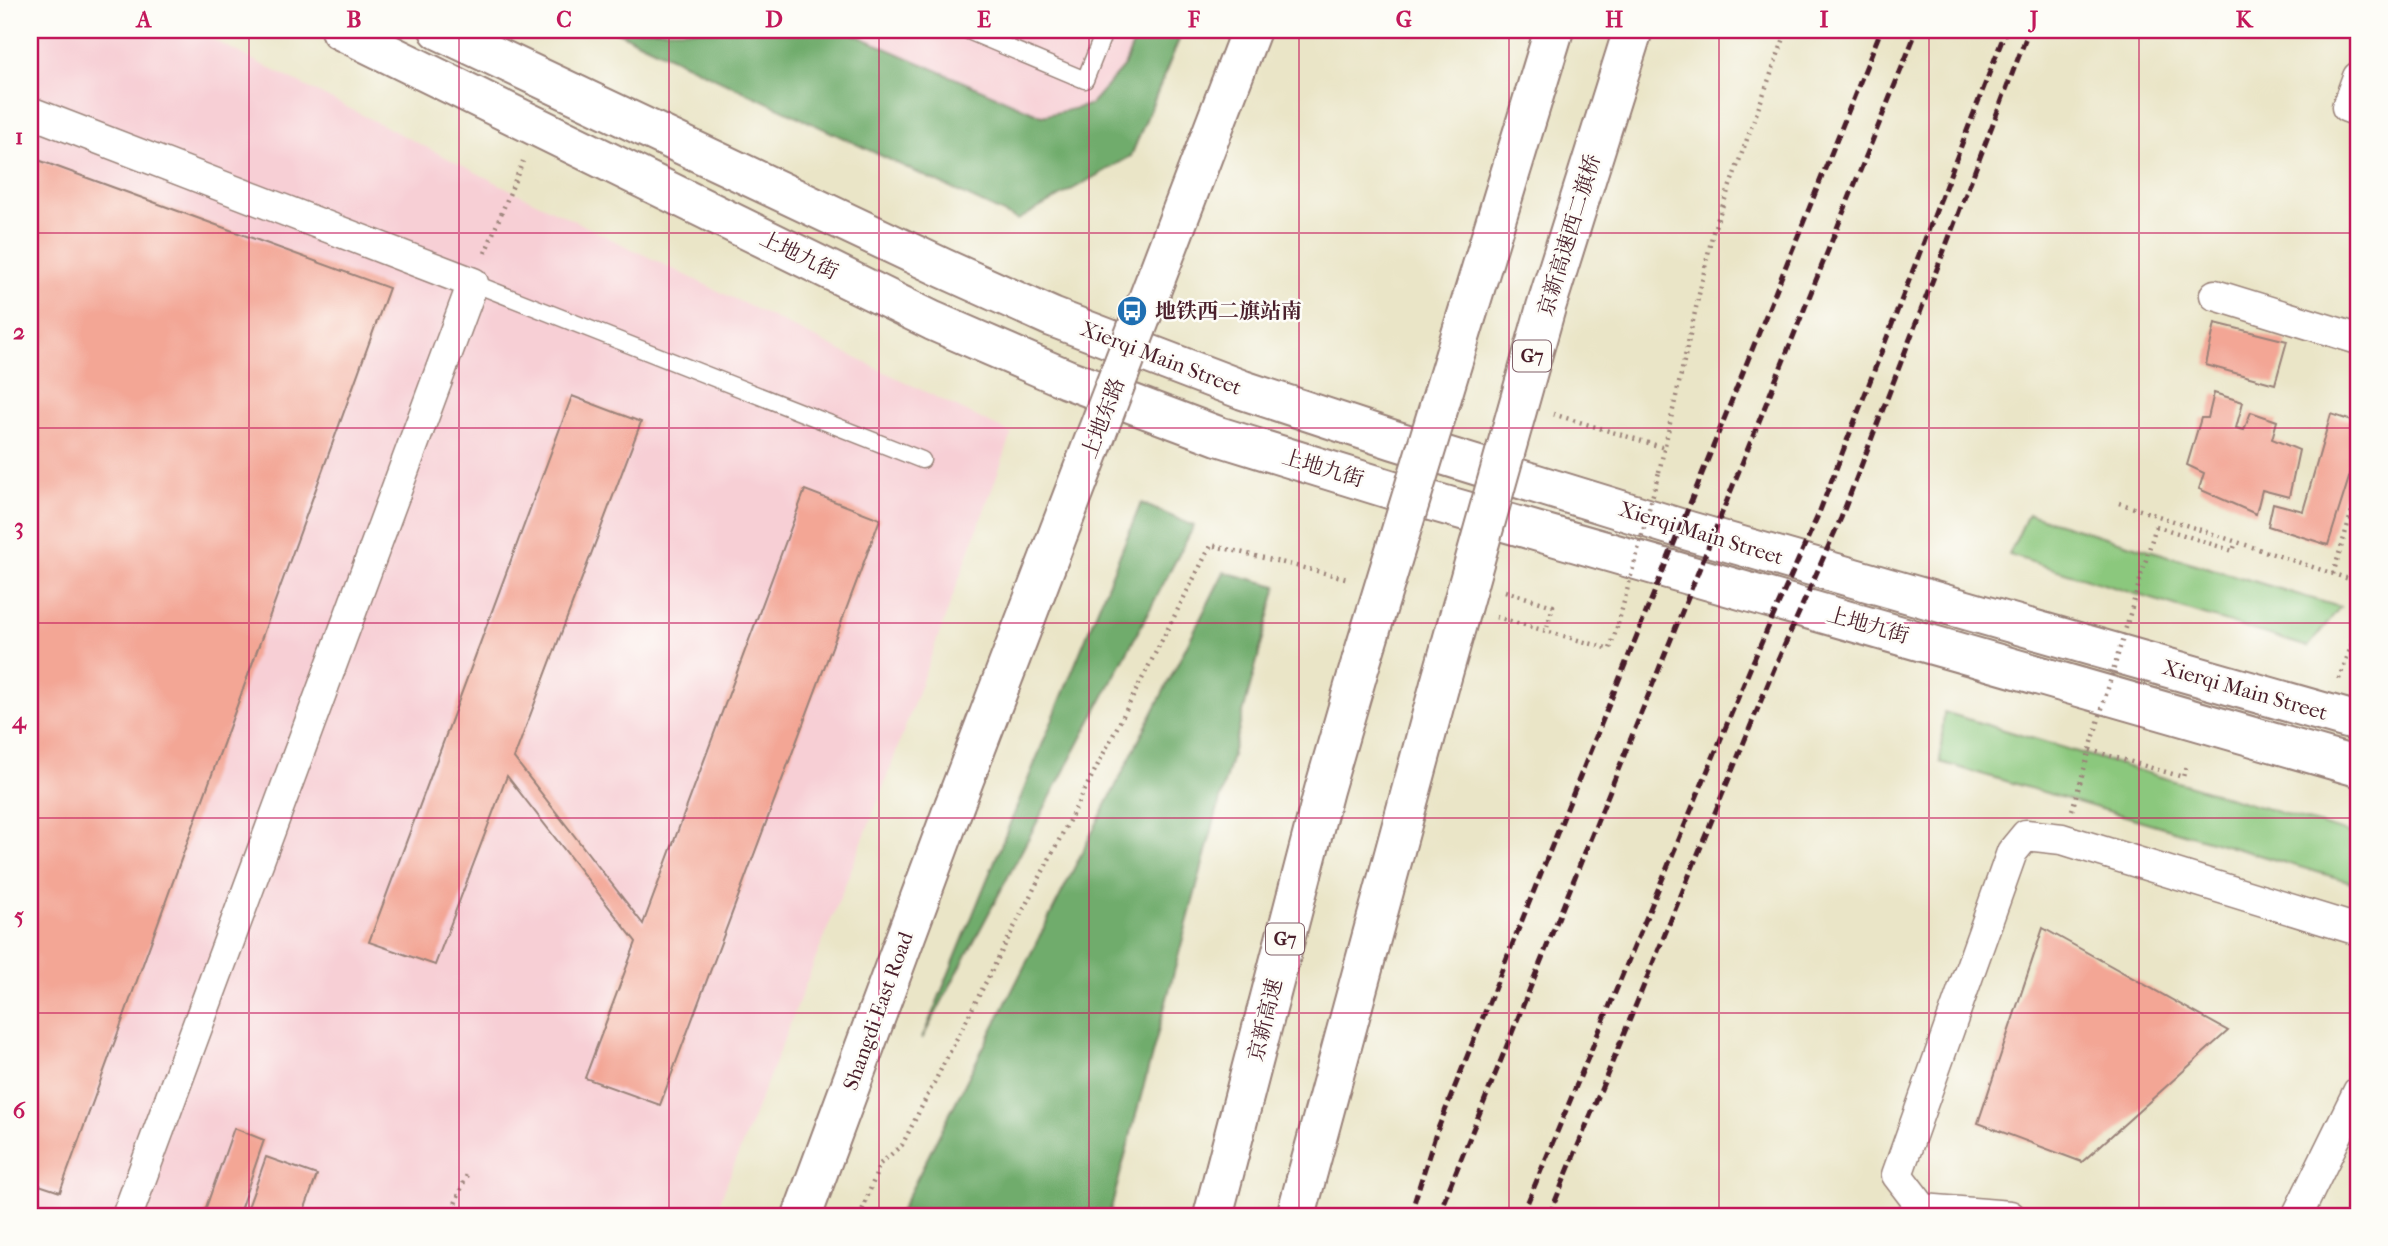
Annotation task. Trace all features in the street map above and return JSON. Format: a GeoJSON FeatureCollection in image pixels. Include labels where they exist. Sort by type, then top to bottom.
{"type":"FeatureCollection","features":[{"type":"Feature","properties":{"kind":"main road","name":"上地九街"},"geometry":{"type":"LineString","coordinates":[[340,30],[933,321],[1066,379],[1218,436],[2358,767]]}},
{"type":"Feature","properties":{"kind":"main road","name":"上地东路"},"geometry":{"type":"LineString","coordinates":[[954,806],[1251,30]]}},
{"type":"Feature","properties":{"kind":"main road","name":"京新高速"},"geometry":{"type":"LineString","coordinates":[[1213,1216],[1320,803],[1554,30]]}},
{"type":"Feature","properties":{"kind":"main road","name":"京新高速西二旗桥"},"geometry":{"type":"LineString","coordinates":[[1296,1216],[1546,306],[1633,30]]}},
{"type":"Feature","properties":{"kind":"main road","name":"Xierqi Main Street"},"geometry":{"type":"LineString","coordinates":[[442,31],[1052,317],[1243,390],[1394,440],[1689,531],[2343,718]]}},
{"type":"Feature","properties":{"kind":"main road","name":"Shangdi East Road"},"geometry":{"type":"LineString","coordinates":[[802,1216],[954,806]]}},
{"type":"Feature","properties":{"kind":"street"},"geometry":{"type":"LineString","coordinates":[[426,73],[442,31]]}},
{"type":"Feature","properties":{"kind":"street"},"geometry":{"type":"LineString","coordinates":[[2358,78],[2347,107],[2358,111]]}},
{"type":"Feature","properties":{"kind":"street"},"geometry":{"type":"LineString","coordinates":[[30,112],[473,283],[127,1216]]}},
{"type":"Feature","properties":{"kind":"street"},"geometry":{"type":"LineString","coordinates":[[2216,295],[2358,339]]}},
{"type":"Feature","properties":{"kind":"street"},"geometry":{"type":"LineString","coordinates":[[2010,1216],[1922,1212],[1897,1175],[2012,852],[2026,835],[2062,839],[2358,930]]}},
{"type":"Feature","properties":{"kind":"street"},"geometry":{"type":"LineString","coordinates":[[2297,1216],[2358,1092]]}},
{"type":"Feature","properties":{"kind":"lane"},"geometry":{"type":"LineString","coordinates":[[966,30],[1085,80],[1105,30]]}},
{"type":"Feature","properties":{"kind":"lane"},"geometry":{"type":"LineString","coordinates":[[473,283],[922,460]]}},
{"type":"Feature","properties":{"kind":"path"},"geometry":{"type":"LineString","coordinates":[[1485,614],[1610,649],[1659,472],[1713,232],[1787,30]]}},
{"type":"Feature","properties":{"kind":"path"},"geometry":{"type":"LineString","coordinates":[[473,283],[536,127]]}},
{"type":"Feature","properties":{"kind":"path"},"geometry":{"type":"LineString","coordinates":[[1553,414],[1665,447]]}},
{"type":"Feature","properties":{"kind":"path"},"geometry":{"type":"LineString","coordinates":[[2333,574],[2358,491]]}},
{"type":"Feature","properties":{"kind":"path"},"geometry":{"type":"LineString","coordinates":[[2119,503],[2358,582]]}},
{"type":"Feature","properties":{"kind":"path"},"geometry":{"type":"LineString","coordinates":[[2072,810],[2156,526],[2233,551],[2236,542]]}},
{"type":"Feature","properties":{"kind":"path"},"geometry":{"type":"LineString","coordinates":[[860,1216],[880,1164],[902,1145],[1211,545],[1355,581]]}},
{"type":"Feature","properties":{"kind":"path"},"geometry":{"type":"LineString","coordinates":[[1502,591],[1553,606],[1546,631]]}},
{"type":"Feature","properties":{"kind":"path"},"geometry":{"type":"LineString","coordinates":[[2343,718],[2358,628]]}},
{"type":"Feature","properties":{"kind":"path"},"geometry":{"type":"LineString","coordinates":[[2090,750],[2183,777],[2186,765]]}},
{"type":"Feature","properties":{"kind":"path"},"geometry":{"type":"LineString","coordinates":[[450,1216],[468,1172]]}},
{"type":"Feature","properties":{"kind":"shaded area"},"geometry":{"type":"Polygon","coordinates":[[[30,30],[194,30],[511,190],[1012,434],[879,799],[714,1216],[30,1216],[30,30]]]}},
{"type":"Feature","properties":{"kind":"shaded area"},"geometry":{"type":"Polygon","coordinates":[[[844,30],[1138,30],[1124,66],[1090,106],[1042,116],[844,30]]]}},
{"type":"Feature","properties":{"kind":"green space"},"geometry":{"type":"Polygon","coordinates":[[[613,30],[844,30],[1042,116],[1090,105],[1124,66],[1139,30],[1183,30],[1131,156],[1018,220],[613,30]]]}},
{"type":"Feature","properties":{"kind":"green space"},"geometry":{"type":"Polygon","coordinates":[[[1141,503],[1194,526],[922,1039],[1141,503]]]}},
{"type":"Feature","properties":{"kind":"green space"},"geometry":{"type":"Polygon","coordinates":[[[2028,514],[2340,607],[2308,647],[2009,555],[2028,514]]]}},
{"type":"Feature","properties":{"kind":"green space"},"geometry":{"type":"Polygon","coordinates":[[[1224,572],[1277,586],[1109,1216],[898,1216],[1224,572]]]}},
{"type":"Feature","properties":{"kind":"green space"},"geometry":{"type":"Polygon","coordinates":[[[1944,712],[2358,836],[2358,884],[1940,762],[1944,712]]]}},
{"type":"Feature","properties":{"kind":"building"},"geometry":{"type":"Polygon","coordinates":[[[30,157],[389,288],[60,1192],[30,1182],[30,157]]]}},
{"type":"Feature","properties":{"kind":"building"},"geometry":{"type":"Polygon","coordinates":[[[2215,323],[2287,341],[2275,384],[2206,365],[2215,323]]]}},
{"type":"Feature","properties":{"kind":"building"},"geometry":{"type":"Polygon","coordinates":[[[2214,393],[2243,402],[2236,428],[2244,430],[2251,412],[2277,421],[2272,439],[2299,450],[2289,497],[2262,490],[2256,514],[2199,489],[2204,473],[2187,465],[2201,418],[2208,418],[2214,393]]]}},
{"type":"Feature","properties":{"kind":"building"},"geometry":{"type":"Polygon","coordinates":[[[572,396],[641,422],[514,758],[643,924],[805,490],[880,519],[660,1105],[585,1078],[636,942],[507,776],[435,965],[369,942],[572,396]]]}},
{"type":"Feature","properties":{"kind":"building"},"geometry":{"type":"Polygon","coordinates":[[[2331,414],[2358,423],[2358,449],[2328,545],[2268,526],[2273,503],[2303,511],[2331,414]]]}},
{"type":"Feature","properties":{"kind":"building"},"geometry":{"type":"Polygon","coordinates":[[[2043,928],[2228,1031],[2082,1162],[1978,1123],[2043,928]]]}},
{"type":"Feature","properties":{"kind":"building"},"geometry":{"type":"Polygon","coordinates":[[[234,1128],[264,1140],[238,1216],[203,1216],[234,1128]]]}},
{"type":"Feature","properties":{"kind":"building"},"geometry":{"type":"Polygon","coordinates":[[[266,1157],[317,1175],[302,1216],[245,1216],[266,1157]]]}},
{"type":"Feature","properties":{"kind":"railway"},"geometry":{"type":"LineString","coordinates":[[1410,1216],[1435,1136],[1881,30]]}},
{"type":"Feature","properties":{"kind":"railway"},"geometry":{"type":"LineString","coordinates":[[1438,1216],[1917,30]]}},
{"type":"Feature","properties":{"kind":"railway"},"geometry":{"type":"LineString","coordinates":[[1522,1216],[1752,664],[1819,513],[2006,30]]}},
{"type":"Feature","properties":{"kind":"railway"},"geometry":{"type":"LineString","coordinates":[[1549,1216],[1774,669],[1841,518],[2029,30]]}},
{"type":"Feature","properties":{"kind":"place","name":"地铁西二旗站南"},"geometry":{"type":"Point","coordinates":[1132,311]}}]}
